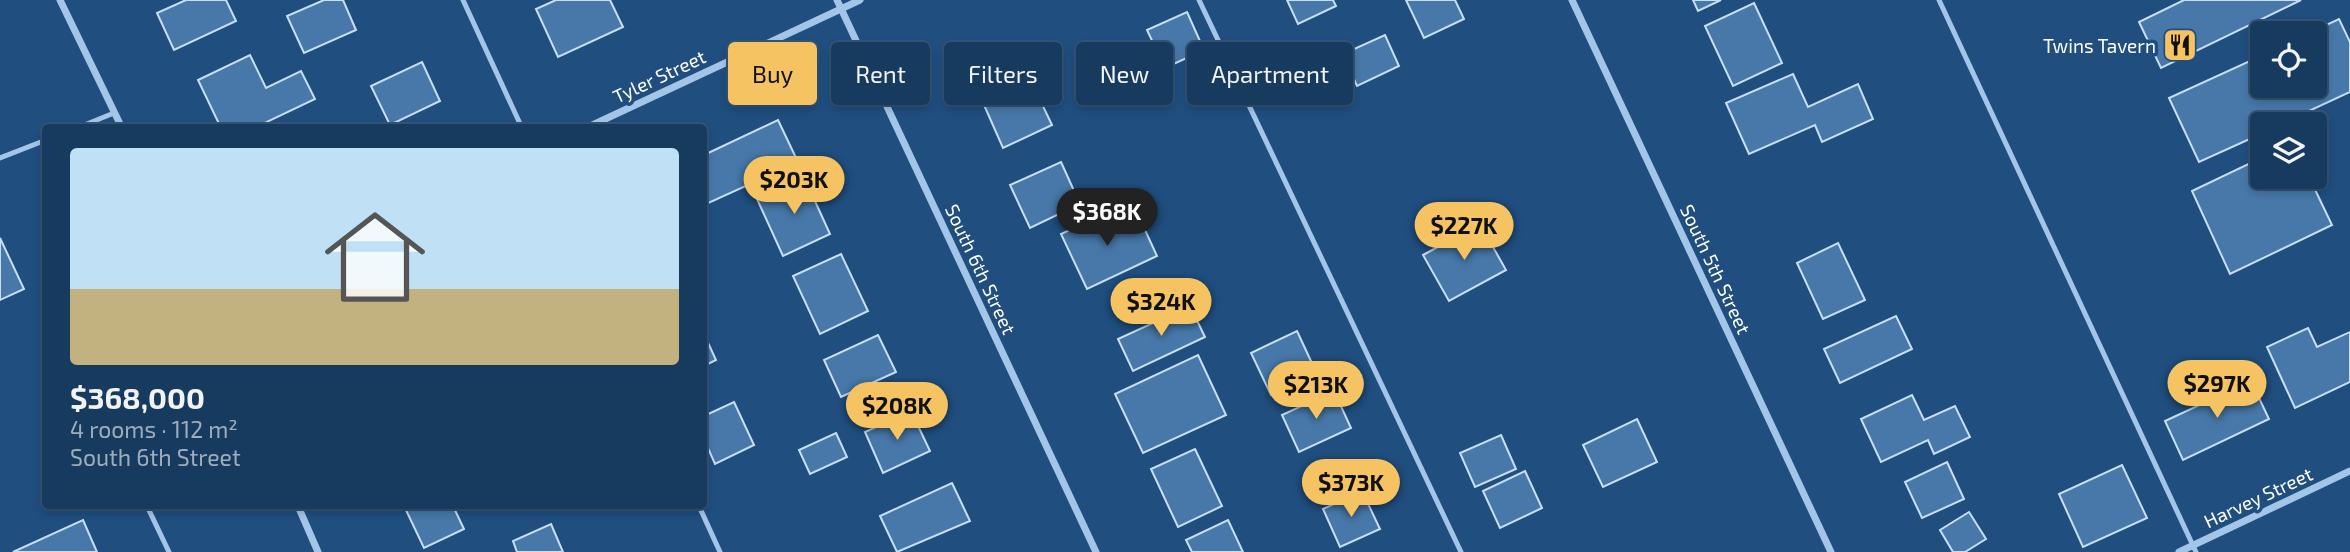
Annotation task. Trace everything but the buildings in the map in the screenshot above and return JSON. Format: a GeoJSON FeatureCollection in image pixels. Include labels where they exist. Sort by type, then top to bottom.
{"type":"FeatureCollection","features":[{"type":"Feature","properties":{"kind":"street"},"geometry":{"type":"LineString","coordinates":[[60,0],[120,124]]}},
{"type":"Feature","properties":{"kind":"street","name":"South 6th Street"},"geometry":{"type":"LineString","coordinates":[[837,0],[1096,552]]}},
{"type":"Feature","properties":{"kind":"street","name":"Tyler Street"},"geometry":{"type":"LineString","coordinates":[[595,124],[860,0]]}},
{"type":"Feature","properties":{"kind":"street","name":"South 5th Street"},"geometry":{"type":"LineString","coordinates":[[1572,0],[1830,552]]}},
{"type":"Feature","properties":{"kind":"street","name":"Harvey Street"},"geometry":{"type":"LineString","coordinates":[[2179,552],[2194,549],[2350,471]]}},
{"type":"Feature","properties":{"kind":"street"},"geometry":{"type":"LineString","coordinates":[[299,509],[318,552]]}},
{"type":"Feature","properties":{"kind":"lane"},"geometry":{"type":"LineString","coordinates":[[463,0],[520,124]]}},
{"type":"Feature","properties":{"kind":"lane"},"geometry":{"type":"LineString","coordinates":[[1199,0],[1461,552]]}},
{"type":"Feature","properties":{"kind":"lane"},"geometry":{"type":"LineString","coordinates":[[1939,0],[2194,549]]}},
{"type":"Feature","properties":{"kind":"lane"},"geometry":{"type":"LineString","coordinates":[[87,124],[114,113]]}},
{"type":"Feature","properties":{"kind":"lane"},"geometry":{"type":"LineString","coordinates":[[0,158],[42,142]]}},
{"type":"Feature","properties":{"kind":"lane"},"geometry":{"type":"LineString","coordinates":[[148,509],[169,552]]}},
{"type":"Feature","properties":{"kind":"lane"},"geometry":{"type":"LineString","coordinates":[[700,509],[719,552]]}},
{"type":"Feature","properties":{"kind":"place","name":"Twins Tavern"},"geometry":{"type":"Point","coordinates":[2180,45]}}]}
